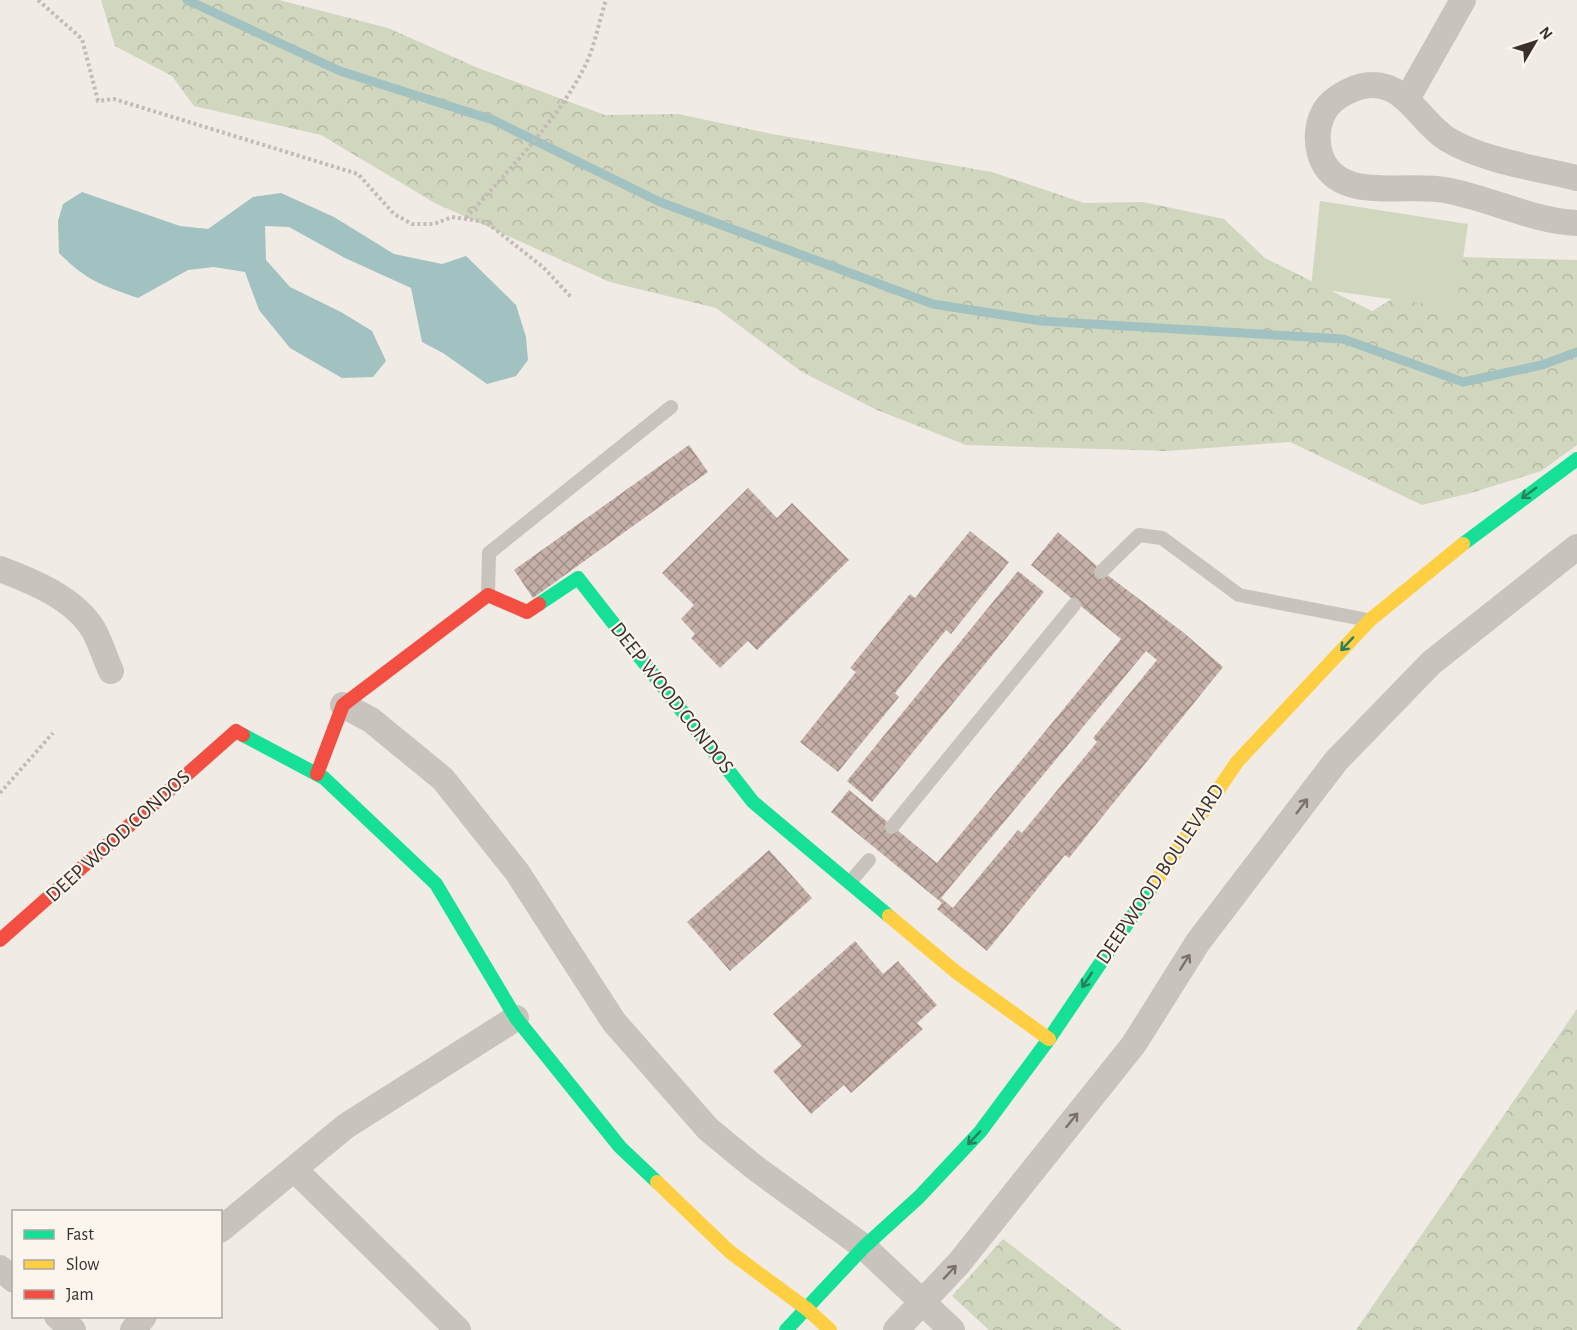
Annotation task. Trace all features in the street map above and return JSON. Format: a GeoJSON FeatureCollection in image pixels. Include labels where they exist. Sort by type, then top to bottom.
{"type":"FeatureCollection","features":[{"type":"Feature","properties":{"kind":"street"},"geometry":{"type":"LineString","coordinates":[[1407,99],[1463,0]]}},
{"type":"Feature","properties":{"kind":"street"},"geometry":{"type":"LineString","coordinates":[[1577,178],[1503,161],[1448,140],[1431,128],[1407,99],[1389,88],[1372,85],[1353,89],[1325,109],[1316,141],[1321,158],[1330,171],[1340,180],[1359,188],[1419,186],[1444,189],[1556,222],[1577,223]]}},
{"type":"Feature","properties":{"kind":"street","name":"DEEPWOOD BOULEVARD"},"geometry":{"type":"LineString","coordinates":[[786,1330],[864,1247],[919,1197],[980,1132],[1049,1039],[1237,762],[1370,620],[1507,509],[1577,459]]}},
{"type":"Feature","properties":{"kind":"street"},"geometry":{"type":"LineString","coordinates":[[896,1330],[959,1263],[1134,1044],[1198,942],[1336,760],[1431,663],[1577,547]]}},
{"type":"Feature","properties":{"kind":"street"},"geometry":{"type":"LineString","coordinates":[[0,569],[39,585],[67,603],[92,627],[111,672]]}},
{"type":"Feature","properties":{"kind":"street","name":"DEEP WOOD CONDOS"},"geometry":{"type":"LineString","coordinates":[[489,595],[527,612],[578,578],[753,802],[848,884],[956,972],[1049,1039]]}},
{"type":"Feature","properties":{"kind":"street"},"geometry":{"type":"LineString","coordinates":[[489,595],[343,705],[316,774],[383,831],[436,884],[516,1018],[620,1147],[730,1252],[807,1309],[830,1330]]}},
{"type":"Feature","properties":{"kind":"street"},"geometry":{"type":"LineString","coordinates":[[343,705],[370,720],[443,779],[517,872],[614,1022],[708,1129],[754,1167],[864,1247],[952,1330]]}},
{"type":"Feature","properties":{"kind":"street","name":"DEEP WOOD CONDOS"},"geometry":{"type":"LineString","coordinates":[[0,940],[236,731],[316,774]]}},
{"type":"Feature","properties":{"kind":"street"},"geometry":{"type":"LineString","coordinates":[[222,1228],[345,1126],[516,1018]]}},
{"type":"Feature","properties":{"kind":"street"},"geometry":{"type":"LineString","coordinates":[[294,1169],[458,1330]]}},
{"type":"Feature","properties":{"kind":"street"},"geometry":{"type":"LineString","coordinates":[[0,1268],[12,1278]]}},
{"type":"Feature","properties":{"kind":"street"},"geometry":{"type":"LineString","coordinates":[[58,1318],[73,1330]]}},
{"type":"Feature","properties":{"kind":"street"},"geometry":{"type":"LineString","coordinates":[[133,1330],[143,1318]]}},
{"type":"Feature","properties":{"kind":"lane"},"geometry":{"type":"LineString","coordinates":[[489,595],[489,553],[671,407]]}},
{"type":"Feature","properties":{"kind":"lane"},"geometry":{"type":"LineString","coordinates":[[1101,572],[1139,535],[1161,538],[1239,595],[1370,620]]}},
{"type":"Feature","properties":{"kind":"lane"},"geometry":{"type":"LineString","coordinates":[[892,827],[1074,605]]}},
{"type":"Feature","properties":{"kind":"lane"},"geometry":{"type":"LineString","coordinates":[[848,884],[869,860]]}},
{"type":"Feature","properties":{"kind":"path"},"geometry":{"type":"LineString","coordinates":[[38,0],[82,39],[98,101],[114,99],[358,174],[394,214],[412,224],[434,224],[452,217],[486,222],[544,268],[571,297]]}},
{"type":"Feature","properties":{"kind":"path"},"geometry":{"type":"LineString","coordinates":[[466,218],[548,124],[573,88],[586,63],[606,0]]}},
{"type":"Feature","properties":{"kind":"path"},"geometry":{"type":"LineString","coordinates":[[0,793],[53,733]]}},
{"type":"Feature","properties":{"kind":"green space"},"geometry":{"type":"Polygon","coordinates":[[[101,0],[279,0],[388,28],[478,68],[605,115],[678,114],[772,134],[992,172],[1084,203],[1143,202],[1224,219],[1265,258],[1372,311],[1463,257],[1577,260],[1577,445],[1541,471],[1471,493],[1422,505],[1290,442],[1167,451],[966,445],[877,410],[802,372],[716,308],[610,282],[435,203],[321,135],[194,106],[172,76],[115,46],[101,0]]]}},
{"type":"Feature","properties":{"kind":"green space"},"geometry":{"type":"Polygon","coordinates":[[[1320,201],[1468,224],[1456,308],[1311,288],[1320,201]]]}},
{"type":"Feature","properties":{"kind":"green space"},"geometry":{"type":"Polygon","coordinates":[[[1577,1009],[1577,1330],[1356,1330],[1577,1009]]]}},
{"type":"Feature","properties":{"kind":"green space"},"geometry":{"type":"Polygon","coordinates":[[[1003,1239],[1122,1330],[989,1330],[952,1296],[1003,1239]]]}},
{"type":"Feature","properties":{"kind":"water"},"geometry":{"type":"Polygon","coordinates":[[[82,192],[180,226],[208,229],[253,197],[281,193],[334,217],[394,254],[442,264],[466,256],[516,305],[526,337],[528,360],[516,376],[487,384],[443,353],[422,342],[411,288],[345,258],[289,227],[265,226],[266,260],[290,287],[341,312],[372,331],[386,361],[373,377],[342,378],[290,348],[259,310],[245,272],[214,267],[188,270],[138,298],[104,285],[78,270],[59,253],[58,221],[63,204],[82,192]]]}},
{"type":"Feature","properties":{"kind":"building"},"geometry":{"type":"Polygon","coordinates":[[[689,445],[708,472],[533,598],[514,570],[689,445]]]}},
{"type":"Feature","properties":{"kind":"building"},"geometry":{"type":"Polygon","coordinates":[[[748,488],[777,518],[792,503],[849,560],[757,650],[748,641],[720,668],[691,638],[695,634],[681,619],[694,605],[662,573],[748,488]]]}},
{"type":"Feature","properties":{"kind":"building"},"geometry":{"type":"Polygon","coordinates":[[[970,531],[1009,562],[951,634],[946,630],[895,693],[899,697],[838,772],[800,742],[856,672],[850,668],[910,594],[915,598],[970,531]]]}},
{"type":"Feature","properties":{"kind":"building"},"geometry":{"type":"Polygon","coordinates":[[[1058,532],[1106,574],[1184,633],[1223,667],[1069,858],[1065,855],[987,951],[937,909],[942,903],[831,812],[849,790],[937,863],[1121,639],[1031,565],[1058,532]],[[1146,651],[941,898],[953,908],[1018,830],[1022,833],[1097,742],[1093,738],[1157,660],[1146,651]]]}},
{"type":"Feature","properties":{"kind":"building"},"geometry":{"type":"Polygon","coordinates":[[[1018,571],[1044,592],[872,802],[847,781],[1018,571]]]}},
{"type":"Feature","properties":{"kind":"building"},"geometry":{"type":"Polygon","coordinates":[[[769,850],[812,898],[730,971],[687,922],[769,850]]]}},
{"type":"Feature","properties":{"kind":"building"},"geometry":{"type":"Polygon","coordinates":[[[855,941],[883,974],[898,961],[937,1005],[917,1023],[923,1029],[851,1093],[844,1085],[811,1114],[773,1071],[802,1046],[773,1014],[855,941]]]}},
{"type":"Feature","properties":{"kind":"waterway"},"geometry":{"type":"LineString","coordinates":[[187,0],[340,71],[493,120],[660,202],[933,304],[1041,321],[1343,339],[1463,382],[1542,365],[1577,352]]}},
{"type":"Feature","properties":{"kind":"traffic: fast"},"geometry":{"type":"LineString","coordinates":[[1463,544],[1577,459]]}},
{"type":"Feature","properties":{"kind":"traffic: fast"},"geometry":{"type":"LineString","coordinates":[[539,604],[578,578],[753,802],[889,916]]}},
{"type":"Feature","properties":{"kind":"traffic: fast"},"geometry":{"type":"LineString","coordinates":[[243,735],[324,778],[436,884],[516,1018],[620,1147],[657,1182]]}},
{"type":"Feature","properties":{"kind":"traffic: fast"},"geometry":{"type":"LineString","coordinates":[[786,1330],[864,1247],[919,1197],[980,1132],[1049,1039],[1154,884]]}},
{"type":"Feature","properties":{"kind":"traffic: slow"},"geometry":{"type":"LineString","coordinates":[[1154,884],[1237,762],[1370,620],[1463,544]]}},
{"type":"Feature","properties":{"kind":"traffic: slow"},"geometry":{"type":"LineString","coordinates":[[889,916],[956,972],[1049,1039]]}},
{"type":"Feature","properties":{"kind":"traffic: slow"},"geometry":{"type":"LineString","coordinates":[[657,1182],[730,1252],[807,1309],[830,1330]]}},
{"type":"Feature","properties":{"kind":"traffic: jam"},"geometry":{"type":"LineString","coordinates":[[317,774],[343,705],[488,595],[527,612],[539,604]]}},
{"type":"Feature","properties":{"kind":"traffic: jam"},"geometry":{"type":"LineString","coordinates":[[0,940],[236,731],[243,735]]}}]}
